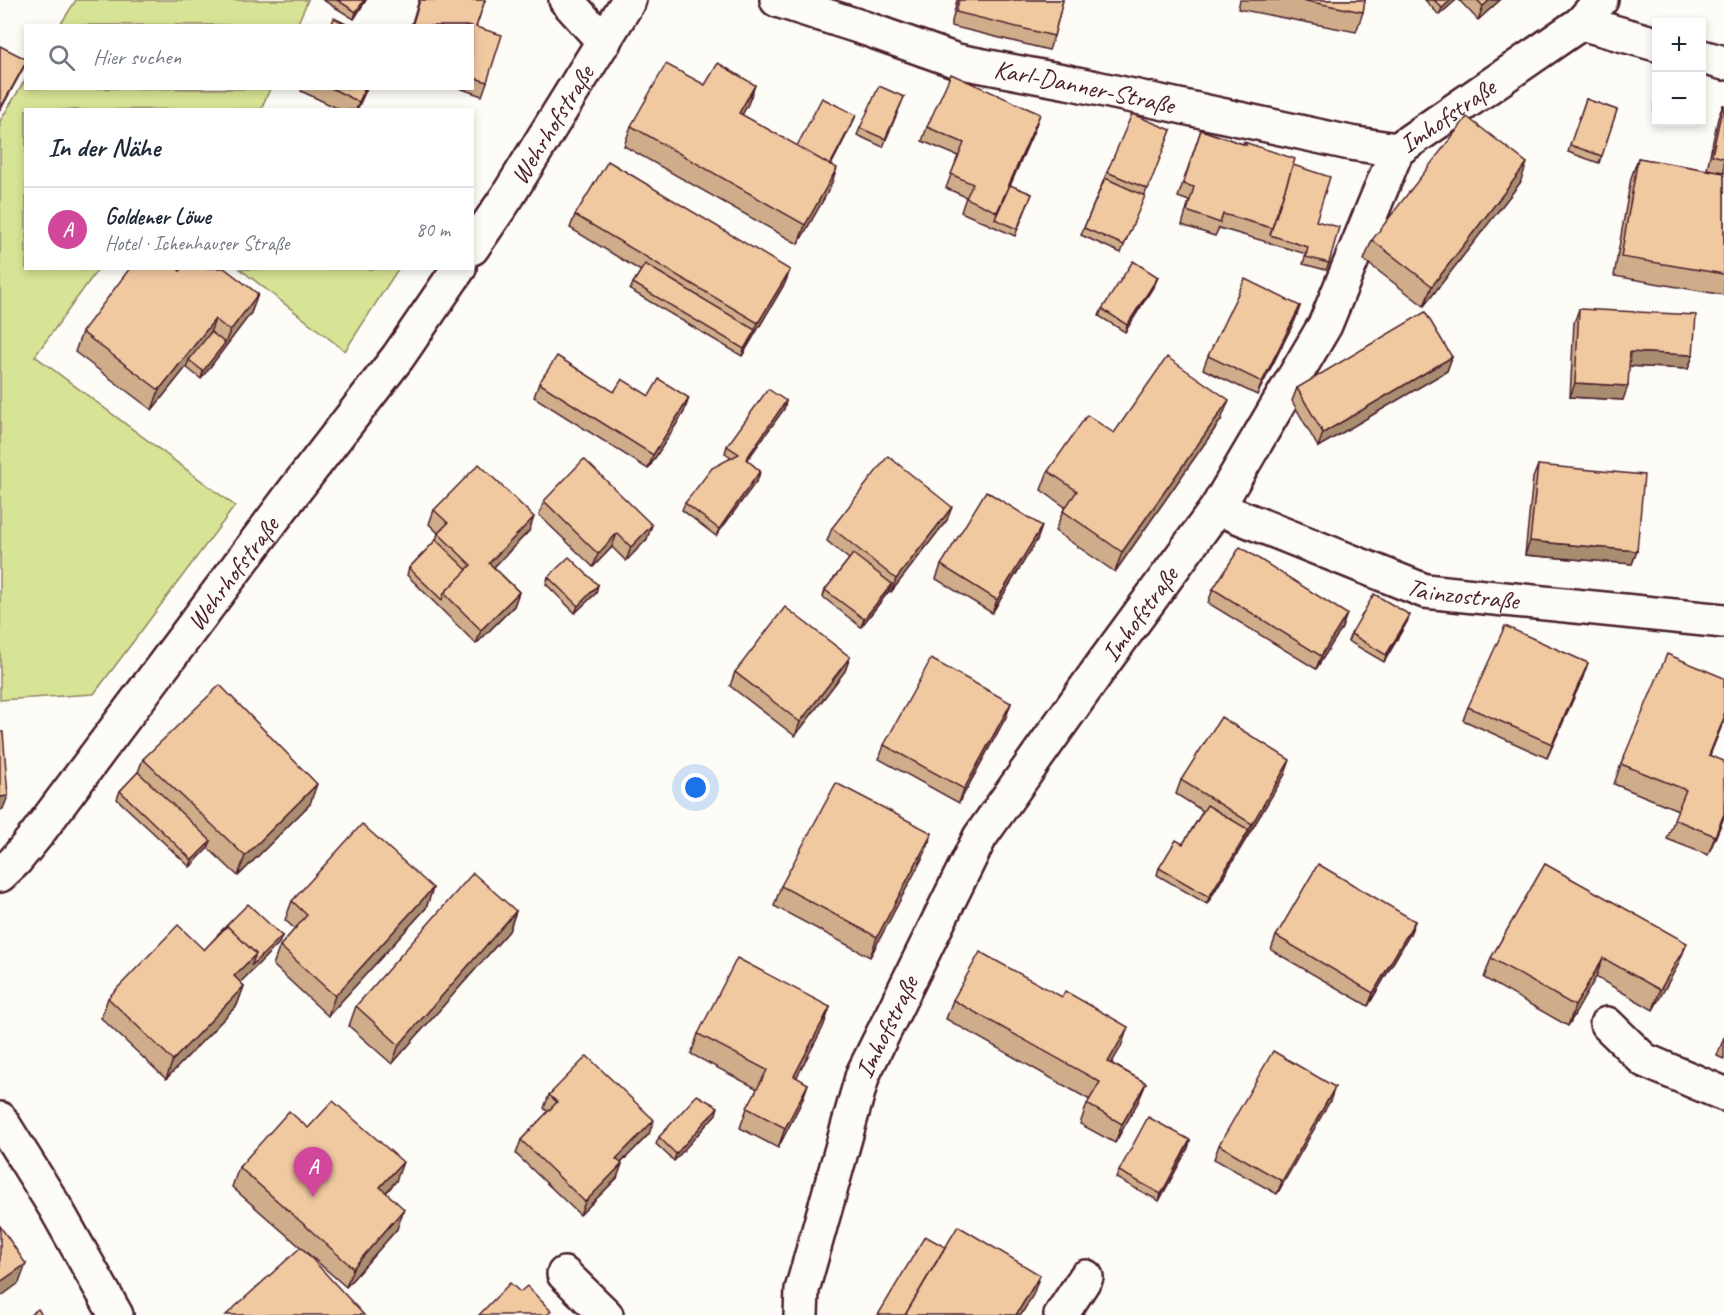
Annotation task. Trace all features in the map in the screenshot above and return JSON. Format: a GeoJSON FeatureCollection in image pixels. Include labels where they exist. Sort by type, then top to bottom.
{"type":"FeatureCollection","features":[{"type":"Feature","properties":{"kind":"street"},"geometry":{"type":"LineString","coordinates":[[566,0],[604,42]]}},
{"type":"Feature","properties":{"kind":"street","name":"Wehrhofstraße"},"geometry":{"type":"LineString","coordinates":[[474,245],[507,197],[629,0]]}},
{"type":"Feature","properties":{"kind":"street","name":"Karl-Danner-Straße"},"geometry":{"type":"LineString","coordinates":[[777,0],[957,61],[1397,150]]}},
{"type":"Feature","properties":{"kind":"street"},"geometry":{"type":"LineString","coordinates":[[1591,12],[1652,42]]}},
{"type":"Feature","properties":{"kind":"street","name":"Imhofstraße"},"geometry":{"type":"LineString","coordinates":[[801,1315],[802,1290],[863,1074],[980,837],[1217,508],[1325,325],[1397,150],[1591,12]]}},
{"type":"Feature","properties":{"kind":"street"},"geometry":{"type":"LineString","coordinates":[[1706,58],[1724,63]]}},
{"type":"Feature","properties":{"kind":"street","name":"Wehrhofstraße"},"geometry":{"type":"LineString","coordinates":[[0,875],[15,861],[36,834],[398,357],[458,270]]}},
{"type":"Feature","properties":{"kind":"street","name":"Tainzostraße"},"geometry":{"type":"LineString","coordinates":[[1217,508],[1425,591],[1724,621]]}},
{"type":"Feature","properties":{"kind":"street"},"geometry":{"type":"LineString","coordinates":[[1607,1024],[1644,1060],[1724,1094]]}},
{"type":"Feature","properties":{"kind":"street"},"geometry":{"type":"LineString","coordinates":[[0,1119],[55,1207],[116,1315]]}},
{"type":"Feature","properties":{"kind":"street"},"geometry":{"type":"LineString","coordinates":[[564,1274],[606,1315]]}},
{"type":"Feature","properties":{"kind":"street"},"geometry":{"type":"LineString","coordinates":[[1061,1315],[1086,1277]]}},
{"type":"Feature","properties":{"kind":"green space"},"geometry":{"type":"Polygon","coordinates":[[[76,0],[308,0],[297,24],[61,24],[76,0]]]}},
{"type":"Feature","properties":{"kind":"green space"},"geometry":{"type":"Polygon","coordinates":[[[24,82],[24,90],[270,90],[261,108],[24,108],[24,270],[97,270],[35,356],[235,506],[94,694],[0,700],[0,121],[24,82]]]}},
{"type":"Feature","properties":{"kind":"green space"},"geometry":{"type":"Polygon","coordinates":[[[241,270],[397,270],[345,351],[241,270]]]}},
{"type":"Feature","properties":{"kind":"building"},"geometry":{"type":"Polygon","coordinates":[[[337,0],[364,0],[356,12],[337,0]]]}},
{"type":"Feature","properties":{"kind":"building"},"geometry":{"type":"Polygon","coordinates":[[[420,0],[485,0],[476,27],[502,35],[487,82],[474,78],[474,24],[413,24],[420,0]]]}},
{"type":"Feature","properties":{"kind":"building"},"geometry":{"type":"Polygon","coordinates":[[[959,0],[1063,0],[1054,36],[956,12],[959,0]]]}},
{"type":"Feature","properties":{"kind":"building"},"geometry":{"type":"Polygon","coordinates":[[[1301,0],[1365,0],[1363,12],[1301,0]]]}},
{"type":"Feature","properties":{"kind":"building"},"geometry":{"type":"Polygon","coordinates":[[[1434,0],[1451,0],[1442,8],[1434,0]]]}},
{"type":"Feature","properties":{"kind":"building"},"geometry":{"type":"Polygon","coordinates":[[[1477,0],[1490,0],[1483,6],[1477,0]]]}},
{"type":"Feature","properties":{"kind":"building"},"geometry":{"type":"Polygon","coordinates":[[[334,18],[346,24],[332,24],[334,18]]]}},
{"type":"Feature","properties":{"kind":"building"},"geometry":{"type":"Polygon","coordinates":[[[0,46],[24,58],[24,66],[0,109],[0,46]]]}},
{"type":"Feature","properties":{"kind":"building"},"geometry":{"type":"Polygon","coordinates":[[[718,63],[755,85],[739,113],[837,168],[805,225],[631,126],[666,64],[705,85],[718,63]]]}},
{"type":"Feature","properties":{"kind":"building"},"geometry":{"type":"Polygon","coordinates":[[[951,74],[1040,114],[997,212],[966,198],[973,184],[951,174],[964,143],[927,127],[951,74]]]}},
{"type":"Feature","properties":{"kind":"building"},"geometry":{"type":"Polygon","coordinates":[[[879,86],[904,97],[885,139],[860,128],[879,86]]]}},
{"type":"Feature","properties":{"kind":"building"},"geometry":{"type":"Polygon","coordinates":[[[335,90],[364,90],[359,102],[335,90]]]}},
{"type":"Feature","properties":{"kind":"building"},"geometry":{"type":"Polygon","coordinates":[[[822,98],[856,115],[830,165],[797,146],[822,98]]]}},
{"type":"Feature","properties":{"kind":"building"},"geometry":{"type":"Polygon","coordinates":[[[1586,99],[1617,110],[1602,156],[1570,145],[1586,99]]]}},
{"type":"Feature","properties":{"kind":"building"},"geometry":{"type":"Polygon","coordinates":[[[1724,105],[1724,158],[1712,155],[1724,105]]]}},
{"type":"Feature","properties":{"kind":"building"},"geometry":{"type":"Polygon","coordinates":[[[1132,114],[1171,130],[1148,189],[1107,172],[1132,114]]]}},
{"type":"Feature","properties":{"kind":"building"},"geometry":{"type":"Polygon","coordinates":[[[1467,117],[1527,163],[1432,286],[1372,240],[1467,117]]]}},
{"type":"Feature","properties":{"kind":"building"},"geometry":{"type":"Polygon","coordinates":[[[1201,130],[1295,159],[1272,228],[1223,214],[1220,223],[1187,211],[1194,187],[1183,184],[1201,130]]]}},
{"type":"Feature","properties":{"kind":"building"},"geometry":{"type":"Polygon","coordinates":[[[1638,158],[1724,173],[1724,274],[1621,257],[1638,158]]]}},
{"type":"Feature","properties":{"kind":"building"},"geometry":{"type":"Polygon","coordinates":[[[608,161],[790,270],[758,323],[575,215],[608,161]]]}},
{"type":"Feature","properties":{"kind":"building"},"geometry":{"type":"Polygon","coordinates":[[[1293,165],[1330,177],[1316,221],[1339,227],[1329,263],[1306,257],[1308,247],[1270,235],[1293,165]]]}},
{"type":"Feature","properties":{"kind":"building"},"geometry":{"type":"Polygon","coordinates":[[[1105,178],[1145,196],[1124,245],[1084,228],[1105,178]]]}},
{"type":"Feature","properties":{"kind":"building"},"geometry":{"type":"Polygon","coordinates":[[[1010,185],[1032,194],[1017,229],[995,219],[1010,185]]]}},
{"type":"Feature","properties":{"kind":"building"},"geometry":{"type":"Polygon","coordinates":[[[1133,261],[1158,277],[1127,325],[1102,309],[1133,261]]]}},
{"type":"Feature","properties":{"kind":"building"},"geometry":{"type":"Polygon","coordinates":[[[645,264],[755,330],[744,349],[633,283],[645,264]]]}},
{"type":"Feature","properties":{"kind":"building"},"geometry":{"type":"Polygon","coordinates":[[[128,270],[227,270],[258,294],[230,331],[215,319],[159,390],[82,332],[128,270]]]}},
{"type":"Feature","properties":{"kind":"building"},"geometry":{"type":"Polygon","coordinates":[[[1245,279],[1300,306],[1262,382],[1208,356],[1245,279]]]}},
{"type":"Feature","properties":{"kind":"building"},"geometry":{"type":"Polygon","coordinates":[[[1579,309],[1696,315],[1693,355],[1630,352],[1628,386],[1575,383],[1579,309]]]}},
{"type":"Feature","properties":{"kind":"building"},"geometry":{"type":"Polygon","coordinates":[[[1425,312],[1452,357],[1323,433],[1297,388],[1425,312]]]}},
{"type":"Feature","properties":{"kind":"building"},"geometry":{"type":"Polygon","coordinates":[[[211,332],[225,343],[203,371],[189,360],[211,332]]]}},
{"type":"Feature","properties":{"kind":"building"},"geometry":{"type":"Polygon","coordinates":[[[557,356],[614,392],[622,379],[649,396],[659,379],[689,398],[653,455],[539,383],[557,356]]]}},
{"type":"Feature","properties":{"kind":"building"},"geometry":{"type":"Polygon","coordinates":[[[1167,357],[1229,400],[1122,552],[1063,511],[1077,491],[1048,471],[1087,415],[1114,433],[1167,357]]]}},
{"type":"Feature","properties":{"kind":"building"},"geometry":{"type":"Polygon","coordinates":[[[768,389],[786,401],[746,459],[760,471],[719,529],[685,503],[712,468],[739,454],[727,446],[768,389]]]}},
{"type":"Feature","properties":{"kind":"building"},"geometry":{"type":"Polygon","coordinates":[[[888,456],[952,507],[896,579],[832,528],[888,456]]]}},
{"type":"Feature","properties":{"kind":"building"},"geometry":{"type":"Polygon","coordinates":[[[584,459],[652,525],[631,547],[617,533],[598,554],[544,501],[584,459]]]}},
{"type":"Feature","properties":{"kind":"building"},"geometry":{"type":"Polygon","coordinates":[[[479,464],[534,517],[489,563],[519,592],[481,630],[444,593],[471,565],[438,533],[448,523],[434,510],[479,464]]]}},
{"type":"Feature","properties":{"kind":"building"},"geometry":{"type":"Polygon","coordinates":[[[1538,465],[1644,475],[1637,551],[1530,541],[1538,465]]]}},
{"type":"Feature","properties":{"kind":"building"},"geometry":{"type":"Polygon","coordinates":[[[986,491],[1042,526],[997,600],[941,565],[986,491]]]}},
{"type":"Feature","properties":{"kind":"building"},"geometry":{"type":"Polygon","coordinates":[[[436,540],[467,570],[444,593],[442,600],[409,568],[436,540]]]}},
{"type":"Feature","properties":{"kind":"building"},"geometry":{"type":"Polygon","coordinates":[[[1240,547],[1347,614],[1321,656],[1213,589],[1240,547]]]}},
{"type":"Feature","properties":{"kind":"building"},"geometry":{"type":"Polygon","coordinates":[[[853,554],[892,584],[864,619],[825,590],[853,554]]]}},
{"type":"Feature","properties":{"kind":"building"},"geometry":{"type":"Polygon","coordinates":[[[569,557],[598,585],[578,606],[548,577],[569,557]]]}},
{"type":"Feature","properties":{"kind":"building"},"geometry":{"type":"Polygon","coordinates":[[[1374,594],[1410,615],[1386,655],[1351,634],[1374,594]]]}},
{"type":"Feature","properties":{"kind":"building"},"geometry":{"type":"Polygon","coordinates":[[[785,607],[850,657],[800,722],[735,672],[785,607]]]}},
{"type":"Feature","properties":{"kind":"building"},"geometry":{"type":"Polygon","coordinates":[[[1505,626],[1588,663],[1552,744],[1468,707],[1505,626]]]}},
{"type":"Feature","properties":{"kind":"building"},"geometry":{"type":"Polygon","coordinates":[[[1667,654],[1724,678],[1724,718],[1709,755],[1724,761],[1724,814],[1715,836],[1674,819],[1686,790],[1621,764],[1667,654]]]}},
{"type":"Feature","properties":{"kind":"building"},"geometry":{"type":"Polygon","coordinates":[[[931,659],[1011,703],[964,789],[884,745],[931,659]]]}},
{"type":"Feature","properties":{"kind":"building"},"geometry":{"type":"Polygon","coordinates":[[[220,685],[317,784],[245,856],[143,759],[220,685]]]}},
{"type":"Feature","properties":{"kind":"building"},"geometry":{"type":"Polygon","coordinates":[[[1221,717],[1290,760],[1252,824],[1181,780],[1221,717]]]}},
{"type":"Feature","properties":{"kind":"building"},"geometry":{"type":"Polygon","coordinates":[[[0,732],[3,732],[8,796],[0,797],[0,732]]]}},
{"type":"Feature","properties":{"kind":"building"},"geometry":{"type":"Polygon","coordinates":[[[138,772],[211,841],[192,860],[120,791],[138,772]]]}},
{"type":"Feature","properties":{"kind":"building"},"geometry":{"type":"Polygon","coordinates":[[[836,783],[932,833],[877,937],[781,886],[836,783]]]}},
{"type":"Feature","properties":{"kind":"building"},"geometry":{"type":"Polygon","coordinates":[[[1207,805],[1249,830],[1209,897],[1159,868],[1176,840],[1183,844],[1207,805]]]}},
{"type":"Feature","properties":{"kind":"building"},"geometry":{"type":"Polygon","coordinates":[[[362,824],[433,888],[335,996],[280,946],[307,915],[292,901],[362,824]]]}},
{"type":"Feature","properties":{"kind":"building"},"geometry":{"type":"Polygon","coordinates":[[[1318,864],[1415,921],[1373,993],[1276,936],[1318,864]]]}},
{"type":"Feature","properties":{"kind":"building"},"geometry":{"type":"Polygon","coordinates":[[[1545,864],[1687,943],[1660,990],[1603,958],[1575,1006],[1491,958],[1545,864]]]}},
{"type":"Feature","properties":{"kind":"building"},"geometry":{"type":"Polygon","coordinates":[[[473,873],[516,911],[399,1045],[356,1006],[473,873]]]}},
{"type":"Feature","properties":{"kind":"building"},"geometry":{"type":"Polygon","coordinates":[[[248,904],[282,936],[251,966],[256,954],[227,926],[218,934],[248,904]]]}},
{"type":"Feature","properties":{"kind":"building"},"geometry":{"type":"Polygon","coordinates":[[[178,925],[204,950],[227,926],[256,954],[234,976],[244,986],[173,1060],[108,998],[178,925]]]}},
{"type":"Feature","properties":{"kind":"building"},"geometry":{"type":"Polygon","coordinates":[[[980,952],[1062,997],[1065,991],[1128,1027],[1108,1062],[1146,1083],[1122,1124],[1087,1104],[1100,1082],[953,1000],[980,952]]]}},
{"type":"Feature","properties":{"kind":"building"},"geometry":{"type":"Polygon","coordinates":[[[737,958],[830,1007],[794,1076],[808,1084],[785,1128],[747,1108],[767,1070],[698,1034],[737,958]]]}},
{"type":"Feature","properties":{"kind":"building"},"geometry":{"type":"Polygon","coordinates":[[[1273,1051],[1335,1087],[1282,1181],[1219,1145],[1273,1051]]]}},
{"type":"Feature","properties":{"kind":"building"},"geometry":{"type":"Polygon","coordinates":[[[587,1056],[654,1120],[616,1159],[622,1164],[585,1202],[521,1140],[557,1102],[549,1095],[587,1056]]]}},
{"type":"Feature","properties":{"kind":"building"},"geometry":{"type":"Polygon","coordinates":[[[697,1095],[718,1107],[676,1154],[659,1137],[697,1095]]]}},
{"type":"Feature","properties":{"kind":"building"},"geometry":{"type":"Polygon","coordinates":[[[333,1101],[403,1162],[380,1187],[404,1209],[353,1268],[239,1167],[289,1111],[308,1128],[333,1101]]]}},
{"type":"Feature","properties":{"kind":"building"},"geometry":{"type":"Polygon","coordinates":[[[1148,1117],[1190,1140],[1161,1194],[1119,1171],[1148,1117]]]}},
{"type":"Feature","properties":{"kind":"building"},"geometry":{"type":"Polygon","coordinates":[[[0,1226],[26,1264],[0,1282],[0,1226]]]}},
{"type":"Feature","properties":{"kind":"building"},"geometry":{"type":"Polygon","coordinates":[[[958,1226],[1040,1275],[1016,1315],[905,1315],[958,1226]]]}},
{"type":"Feature","properties":{"kind":"building"},"geometry":{"type":"Polygon","coordinates":[[[925,1236],[945,1247],[905,1315],[878,1315],[925,1236]]]}},
{"type":"Feature","properties":{"kind":"building"},"geometry":{"type":"Polygon","coordinates":[[[301,1247],[364,1315],[226,1315],[301,1247]]]}},
{"type":"Feature","properties":{"kind":"building"},"geometry":{"type":"Polygon","coordinates":[[[510,1283],[520,1292],[527,1286],[551,1311],[547,1315],[479,1315],[510,1283]]]}},
{"type":"Feature","properties":{"kind":"building"},"geometry":{"type":"Polygon","coordinates":[[[38,1309],[42,1315],[30,1315],[38,1309]]]}},
{"type":"Feature","properties":{"kind":"place","name":"Goldener Löwe"},"geometry":{"type":"Point","coordinates":[313,1197]}}]}
